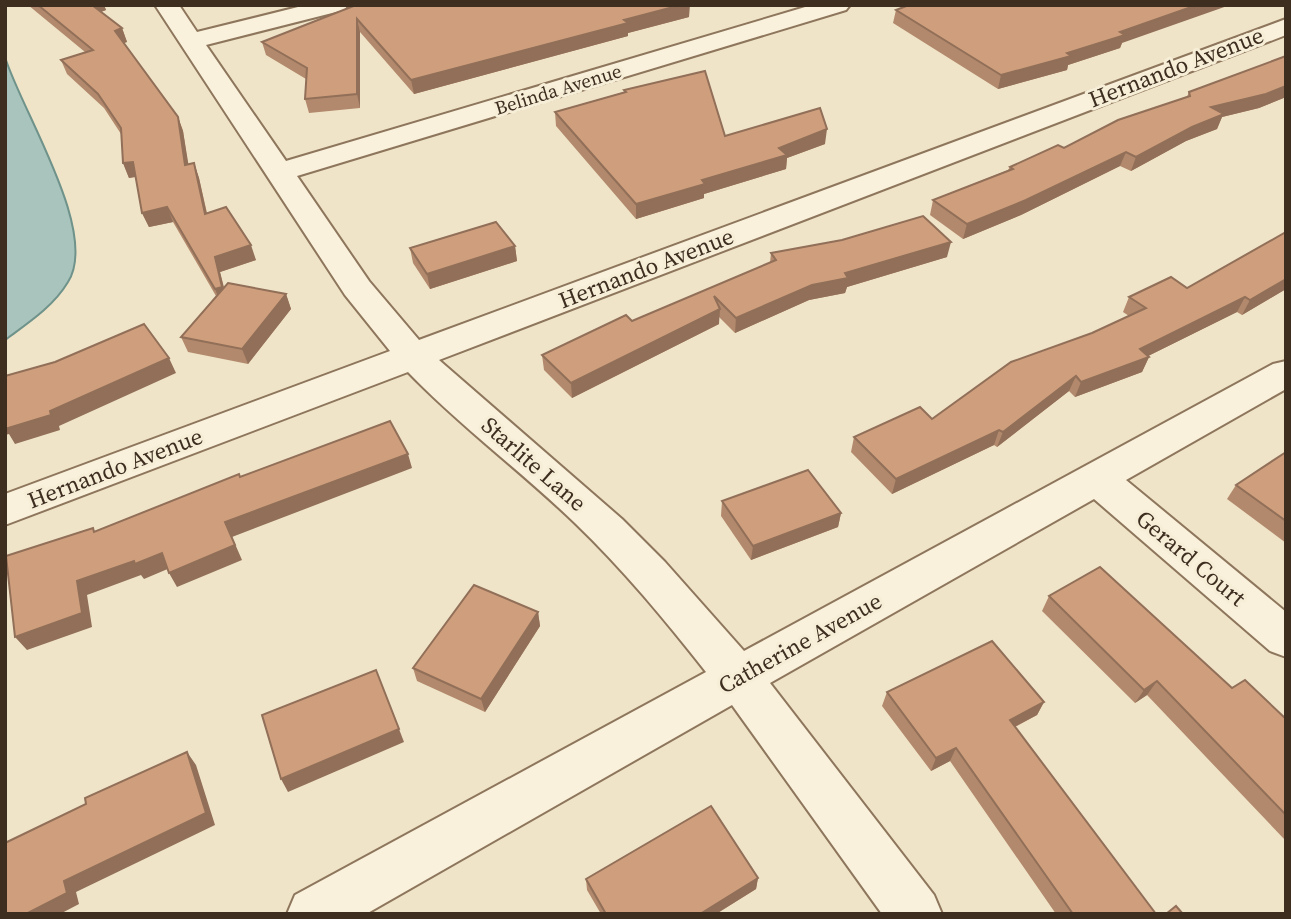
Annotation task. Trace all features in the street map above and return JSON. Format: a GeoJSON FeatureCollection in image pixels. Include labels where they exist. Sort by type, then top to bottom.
{"type":"FeatureCollection","features":[{"type":"Feature","properties":{"kind":"street","name":"Starlite Lane"},"geometry":{"type":"LineString","coordinates":[[167,5],[357,288],[414,356],[461,402],[546,472],[608,530],[671,597],[737,678],[915,914]]}},
{"type":"Feature","properties":{"kind":"street"},"geometry":{"type":"LineString","coordinates":[[191,41],[336,5]]}},
{"type":"Feature","properties":{"kind":"street","name":"Belinda Avenue"},"geometry":{"type":"LineString","coordinates":[[279,172],[838,5]]}},
{"type":"Feature","properties":{"kind":"street","name":"Hernando Avenue"},"geometry":{"type":"LineString","coordinates":[[5,510],[1286,26]]}},
{"type":"Feature","properties":{"kind":"street","name":"Catherine Avenue"},"geometry":{"type":"LineString","coordinates":[[314,914],[1286,373]]}},
{"type":"Feature","properties":{"kind":"street","name":"Gerard Court"},"geometry":{"type":"LineString","coordinates":[[1096,478],[1286,638]]}},
{"type":"Feature","properties":{"kind":"water"},"geometry":{"type":"Polygon","coordinates":[[[5,57],[55,171],[74,233],[75,260],[68,282],[55,299],[5,340],[5,57]]]}},
{"type":"Feature","properties":{"kind":"building"},"geometry":{"type":"Polygon","coordinates":[[[38,5],[92,5],[122,28],[115,31],[178,117],[185,165],[194,163],[205,214],[226,207],[251,245],[215,257],[222,287],[215,289],[167,207],[142,213],[133,162],[123,163],[121,128],[98,94],[61,60],[93,50],[38,5]]]}},
{"type":"Feature","properties":{"kind":"building"},"geometry":{"type":"Polygon","coordinates":[[[356,5],[681,5],[624,20],[628,23],[411,80],[357,19],[357,94],[305,99],[307,68],[262,42],[356,5]]]}},
{"type":"Feature","properties":{"kind":"building"},"geometry":{"type":"Polygon","coordinates":[[[909,5],[1197,5],[1120,32],[1125,35],[1067,53],[1071,56],[1001,75],[896,10],[909,5]]]}},
{"type":"Feature","properties":{"kind":"building"},"geometry":{"type":"Polygon","coordinates":[[[1286,56],[1286,86],[1266,94],[1211,107],[1224,114],[1192,127],[1136,157],[1126,152],[1026,200],[967,224],[933,200],[1013,169],[1010,167],[1058,145],[1064,148],[1118,120],[1190,96],[1189,92],[1286,56]]]}},
{"type":"Feature","properties":{"kind":"building"},"geometry":{"type":"Polygon","coordinates":[[[705,71],[725,136],[820,108],[827,129],[779,148],[787,155],[702,180],[705,184],[636,204],[555,112],[626,92],[624,90],[705,71]]]}},
{"type":"Feature","properties":{"kind":"building"},"geometry":{"type":"Polygon","coordinates":[[[923,216],[951,242],[845,273],[848,278],[812,285],[736,318],[714,296],[720,309],[571,383],[542,355],[626,315],[632,321],[776,260],[771,253],[842,240],[923,216]]]}},
{"type":"Feature","properties":{"kind":"building"},"geometry":{"type":"Polygon","coordinates":[[[496,222],[515,246],[427,274],[410,248],[496,222]]]}},
{"type":"Feature","properties":{"kind":"building"},"geometry":{"type":"Polygon","coordinates":[[[1286,232],[1286,279],[1250,300],[1245,297],[1140,349],[1149,357],[1081,382],[1076,376],[1003,432],[999,430],[896,479],[854,437],[920,407],[932,419],[1011,362],[1092,333],[1146,308],[1129,297],[1171,277],[1187,288],[1286,232]]]}},
{"type":"Feature","properties":{"kind":"building"},"geometry":{"type":"Polygon","coordinates":[[[228,283],[286,294],[242,349],[181,337],[228,283]]]}},
{"type":"Feature","properties":{"kind":"building"},"geometry":{"type":"Polygon","coordinates":[[[144,324],[169,358],[50,411],[51,415],[5,429],[5,376],[55,362],[144,324]]]}},
{"type":"Feature","properties":{"kind":"building"},"geometry":{"type":"Polygon","coordinates":[[[390,421],[408,454],[225,522],[235,545],[169,573],[162,553],[77,581],[82,613],[15,637],[6,556],[93,528],[94,532],[239,474],[240,477],[390,421]]]}},
{"type":"Feature","properties":{"kind":"building"},"geometry":{"type":"Polygon","coordinates":[[[1286,452],[1286,521],[1236,485],[1286,452]]]}},
{"type":"Feature","properties":{"kind":"building"},"geometry":{"type":"Polygon","coordinates":[[[808,470],[841,513],[753,546],[722,501],[808,470]]]}},
{"type":"Feature","properties":{"kind":"building"},"geometry":{"type":"Polygon","coordinates":[[[1100,567],[1232,688],[1245,680],[1286,719],[1286,815],[1157,681],[1144,690],[1049,596],[1100,567]]]}},
{"type":"Feature","properties":{"kind":"building"},"geometry":{"type":"Polygon","coordinates":[[[474,585],[538,612],[481,699],[413,668],[474,585]]]}},
{"type":"Feature","properties":{"kind":"building"},"geometry":{"type":"Polygon","coordinates":[[[992,641],[1044,702],[1010,720],[1156,914],[1073,914],[956,748],[936,758],[887,692],[992,641]]]}},
{"type":"Feature","properties":{"kind":"building"},"geometry":{"type":"Polygon","coordinates":[[[376,670],[399,729],[281,779],[262,715],[376,670]]]}},
{"type":"Feature","properties":{"kind":"building"},"geometry":{"type":"Polygon","coordinates":[[[187,752],[206,813],[64,881],[67,893],[26,914],[5,914],[5,843],[86,804],[85,798],[187,752]]]}},
{"type":"Feature","properties":{"kind":"building"},"geometry":{"type":"Polygon","coordinates":[[[711,806],[758,878],[700,914],[606,914],[586,879],[711,806]]]}},
{"type":"Feature","properties":{"kind":"building"},"geometry":{"type":"Polygon","coordinates":[[[1176,906],[1183,914],[1166,914],[1176,906]]]}}]}
